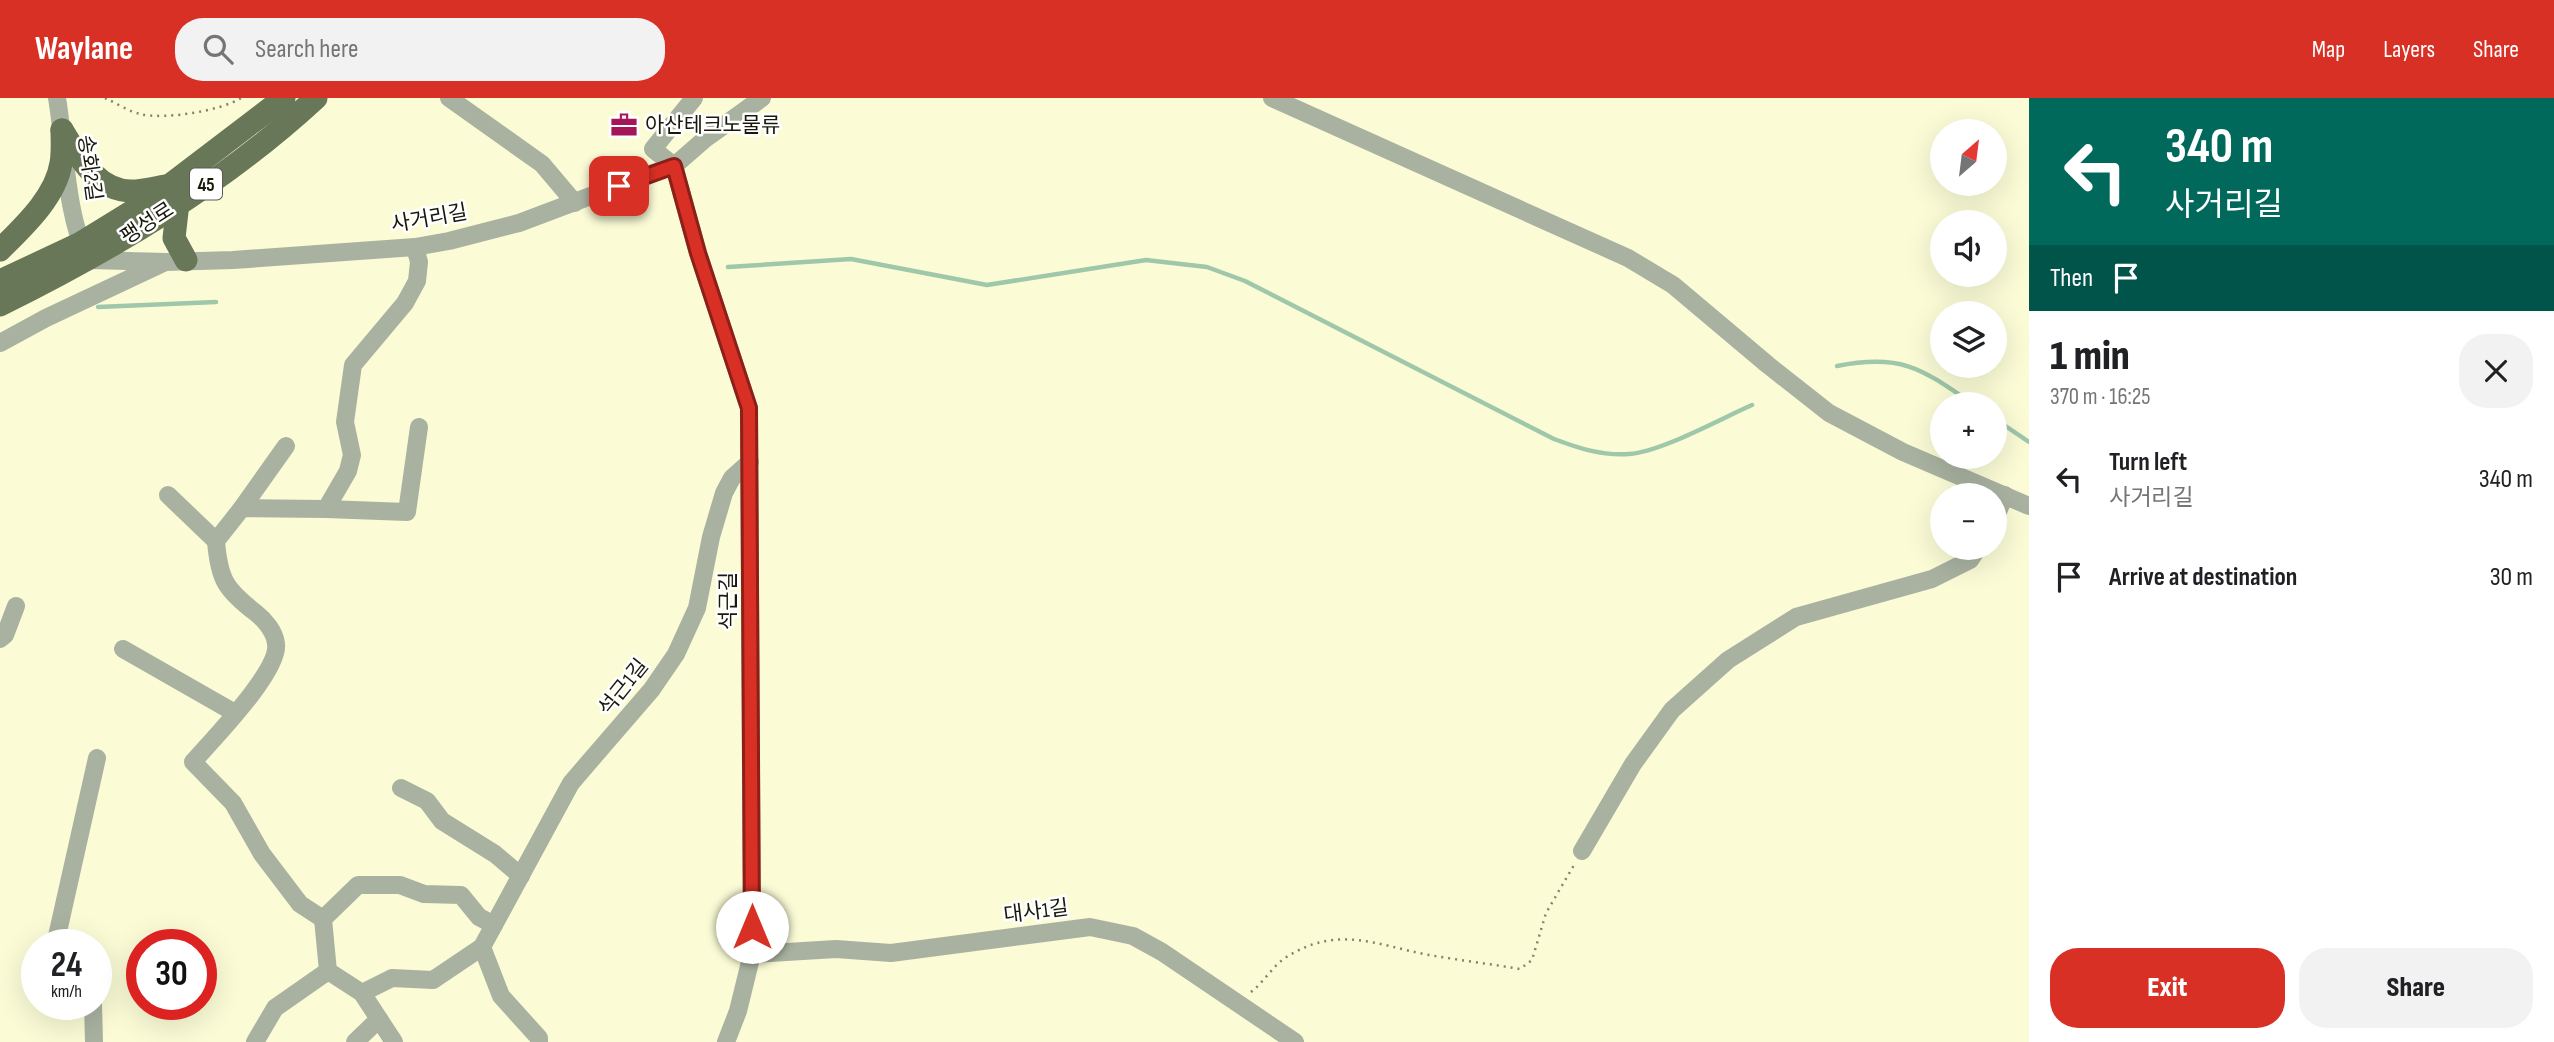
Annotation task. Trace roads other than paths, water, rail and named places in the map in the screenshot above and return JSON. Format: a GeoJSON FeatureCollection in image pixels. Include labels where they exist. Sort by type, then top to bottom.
{"type":"FeatureCollection","features":[{"type":"Feature","properties":{"kind":"main road","name":"팽성로"},"geometry":{"type":"LineString","coordinates":[[175,194],[284,98]]}},
{"type":"Feature","properties":{"kind":"main road","name":"팽성로"},"geometry":{"type":"LineString","coordinates":[[0,305],[84,252],[149,201],[175,194],[258,149],[316,98]]}},
{"type":"Feature","properties":{"kind":"main road"},"geometry":{"type":"LineString","coordinates":[[62,130],[85,164],[110,187],[175,194],[176,261]]}},
{"type":"Feature","properties":{"kind":"main road"},"geometry":{"type":"LineString","coordinates":[[0,250],[32,215],[53,185],[61,162],[62,130]]}},
{"type":"Feature","properties":{"kind":"main road","name":"팽성로"},"geometry":{"type":"LineString","coordinates":[[0,281],[84,252]]}},
{"type":"Feature","properties":{"kind":"street","name":"송화2길"},"geometry":{"type":"LineString","coordinates":[[57,98],[66,172],[84,252]]}},
{"type":"Feature","properties":{"kind":"street"},"geometry":{"type":"LineString","coordinates":[[449,98],[542,164],[575,203]]}},
{"type":"Feature","properties":{"kind":"street","name":"석근길"},"geometry":{"type":"LineString","coordinates":[[694,98],[653,149],[674,166],[698,253],[749,408],[752,954],[738,1011],[726,1042]]}},
{"type":"Feature","properties":{"kind":"street","name":"사거리길"},"geometry":{"type":"LineString","coordinates":[[84,252],[176,261],[233,260],[415,247],[519,223],[674,166],[705,139],[762,98]]}},
{"type":"Feature","properties":{"kind":"street"},"geometry":{"type":"LineString","coordinates":[[1272,98],[1628,258],[1673,285],[1829,413],[1903,452],[1977,483]]}},
{"type":"Feature","properties":{"kind":"street"},"geometry":{"type":"LineString","coordinates":[[326,509],[348,471],[352,455],[345,422],[353,365],[405,303],[417,281],[419,262],[415,247]]}},
{"type":"Feature","properties":{"kind":"street"},"geometry":{"type":"LineString","coordinates":[[0,343],[46,318],[176,261]]}},
{"type":"Feature","properties":{"kind":"street"},"geometry":{"type":"LineString","coordinates":[[242,509],[407,512],[418,427]]}},
{"type":"Feature","properties":{"kind":"street"},"geometry":{"type":"LineString","coordinates":[[216,541],[286,446]]}},
{"type":"Feature","properties":{"kind":"street","name":"석근1길"},"geometry":{"type":"LineString","coordinates":[[362,992],[392,978],[433,980],[482,947],[571,783],[652,689],[676,654],[697,608],[711,537],[724,493],[732,478],[750,462]]}},
{"type":"Feature","properties":{"kind":"street"},"geometry":{"type":"LineString","coordinates":[[168,495],[216,541],[218,564],[225,586],[271,628],[277,645],[274,660],[266,676],[193,762],[233,803],[262,854],[300,904],[323,919]]}},
{"type":"Feature","properties":{"kind":"street"},"geometry":{"type":"LineString","coordinates":[[2007,496],[2029,506]]}},
{"type":"Feature","properties":{"kind":"street"},"geometry":{"type":"LineString","coordinates":[[1582,851],[1633,764],[1672,710],[1728,660],[1796,617],[1932,579],[1971,560]]}},
{"type":"Feature","properties":{"kind":"street"},"geometry":{"type":"LineString","coordinates":[[0,639],[5,635],[16,606]]}},
{"type":"Feature","properties":{"kind":"street"},"geometry":{"type":"LineString","coordinates":[[123,649],[235,713]]}},
{"type":"Feature","properties":{"kind":"street"},"geometry":{"type":"LineString","coordinates":[[59,929],[97,758]]}},
{"type":"Feature","properties":{"kind":"street"},"geometry":{"type":"LineString","coordinates":[[401,788],[428,801],[442,821],[495,854],[521,876]]}},
{"type":"Feature","properties":{"kind":"street"},"geometry":{"type":"LineString","coordinates":[[323,919],[358,885],[400,885],[424,894],[461,895],[479,917],[494,925]]}},
{"type":"Feature","properties":{"kind":"street"},"geometry":{"type":"LineString","coordinates":[[323,919],[328,971]]}},
{"type":"Feature","properties":{"kind":"street","name":"대사1길"},"geometry":{"type":"LineString","coordinates":[[752,954],[836,948],[891,953],[1090,927],[1133,936],[1162,952],[1295,1042]]}},
{"type":"Feature","properties":{"kind":"street"},"geometry":{"type":"LineString","coordinates":[[482,947],[500,996],[539,1038],[539,1042]]}},
{"type":"Feature","properties":{"kind":"street"},"geometry":{"type":"LineString","coordinates":[[328,971],[362,992],[394,1042]]}},
{"type":"Feature","properties":{"kind":"street"},"geometry":{"type":"LineString","coordinates":[[255,1042],[275,1008],[328,971]]}},
{"type":"Feature","properties":{"kind":"street"},"geometry":{"type":"LineString","coordinates":[[355,1042],[379,1019]]}},
{"type":"Feature","properties":{"kind":"street"},"geometry":{"type":"LineString","coordinates":[[93,1020],[94,1042]]}},
{"type":"Feature","properties":{"kind":"waterway"},"geometry":{"type":"LineString","coordinates":[[728,267],[851,259],[987,285],[1146,260],[1207,267],[1245,281],[1554,439],[1600,453],[1642,452],[1690,434],[1752,405]]}},
{"type":"Feature","properties":{"kind":"waterway"},"geometry":{"type":"LineString","coordinates":[[98,307],[216,302]]}},
{"type":"Feature","properties":{"kind":"waterway"},"geometry":{"type":"LineString","coordinates":[[1837,366],[1859,362],[1895,363],[1925,373],[1955,392]]}},
{"type":"Feature","properties":{"kind":"waterway"},"geometry":{"type":"LineString","coordinates":[[2007,427],[2029,442]]}},
{"type":"Feature","properties":{"kind":"place","name":"아산테크노물류"},"geometry":{"type":"Point","coordinates":[624,125]}}]}
